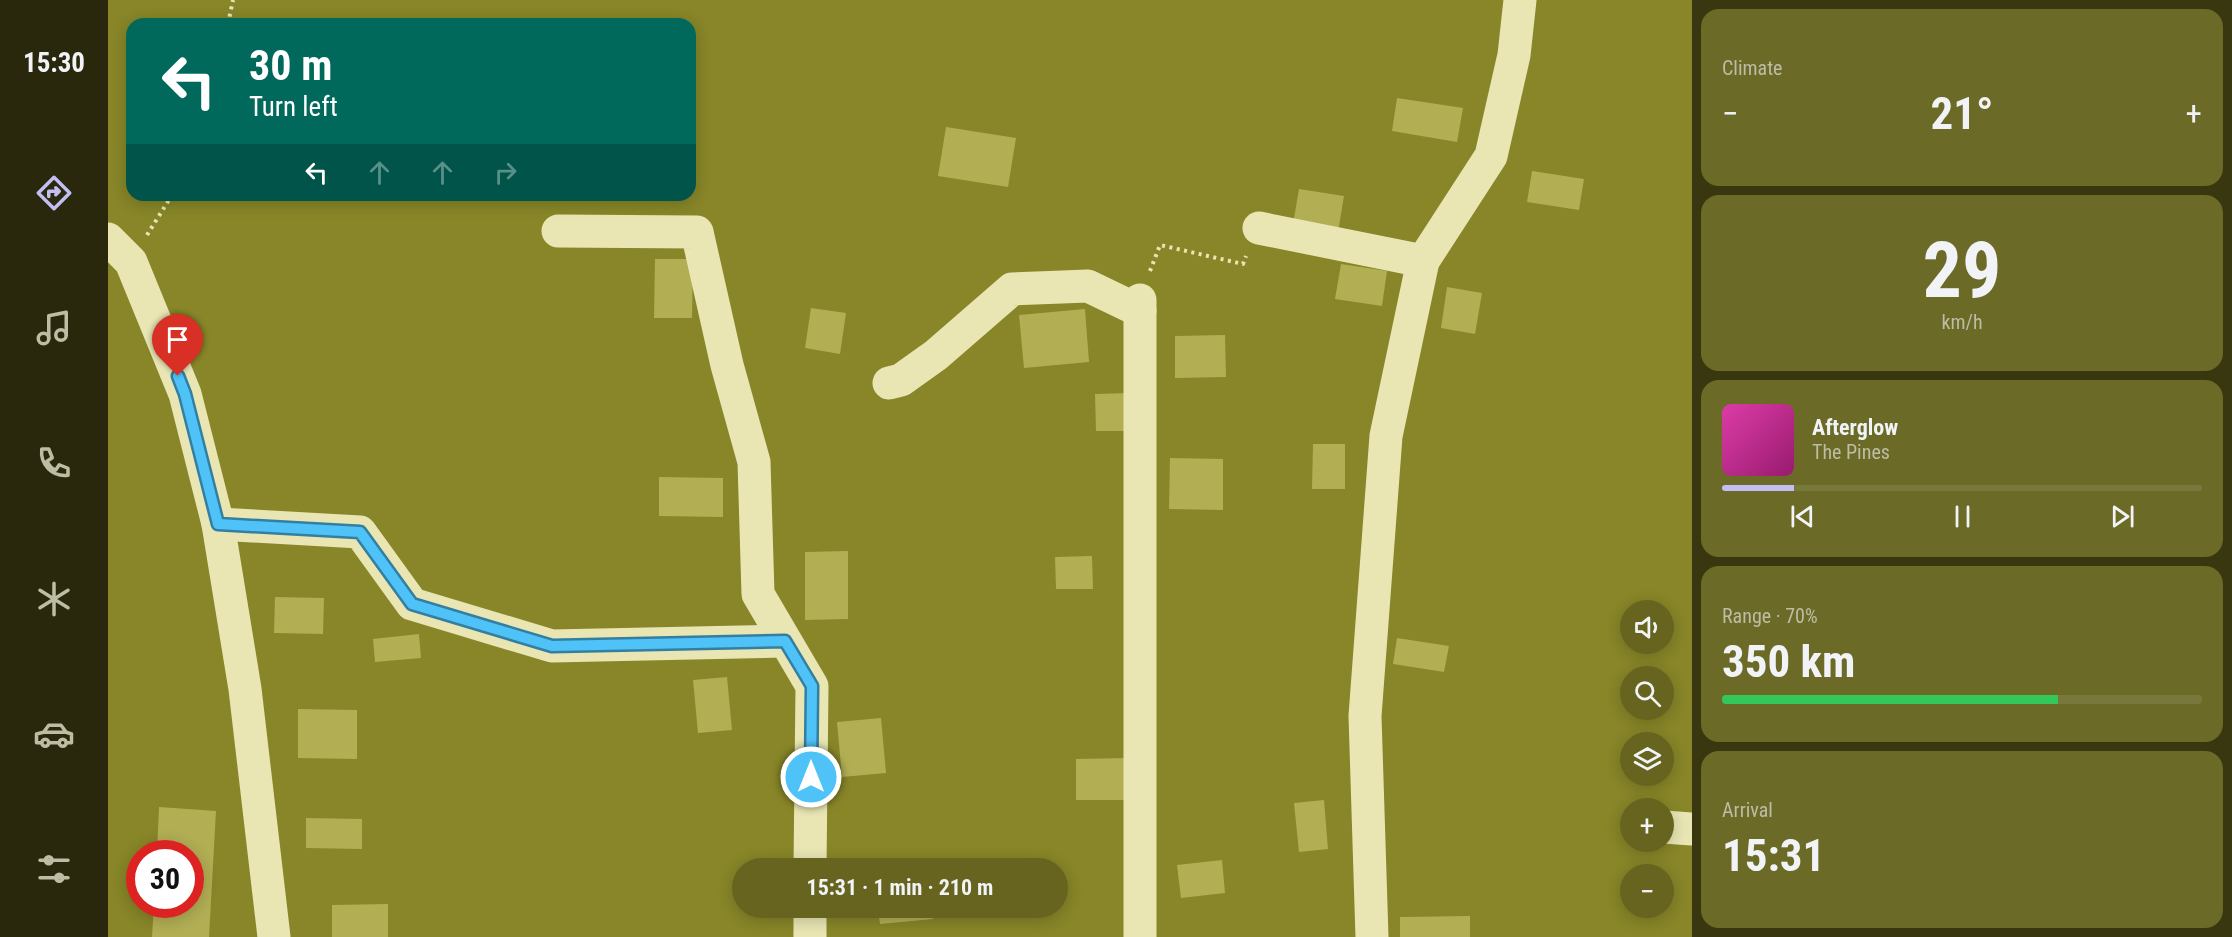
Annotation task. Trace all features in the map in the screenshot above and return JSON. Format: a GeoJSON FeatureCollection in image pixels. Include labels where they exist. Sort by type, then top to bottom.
{"type":"FeatureCollection","features":[{"type":"Feature","properties":{"kind":"street"},"geometry":{"type":"LineString","coordinates":[[1372,937],[1365,716],[1386,436],[1423,261],[1491,156],[1514,55],[1520,0]]}},
{"type":"Feature","properties":{"kind":"street"},"geometry":{"type":"LineString","coordinates":[[1259,228],[1423,261]]}},
{"type":"Feature","properties":{"kind":"street"},"geometry":{"type":"LineString","coordinates":[[558,231],[697,232],[727,365],[754,462],[758,594],[812,686],[810,858]]}},
{"type":"Feature","properties":{"kind":"street"},"geometry":{"type":"LineString","coordinates":[[119,250],[185,394],[218,524],[245,689],[274,937]]}},
{"type":"Feature","properties":{"kind":"street"},"geometry":{"type":"LineString","coordinates":[[889,383],[901,380],[936,355],[1012,289],[1088,286],[1140,306],[1140,937]]}},
{"type":"Feature","properties":{"kind":"street"},"geometry":{"type":"LineString","coordinates":[[218,524],[360,532],[412,604],[552,646],[785,641]]}},
{"type":"Feature","properties":{"kind":"street"},"geometry":{"type":"LineString","coordinates":[[1674,828],[1692,830]]}},
{"type":"Feature","properties":{"kind":"street"},"geometry":{"type":"LineString","coordinates":[[810,918],[810,937]]}},
{"type":"Feature","properties":{"kind":"path"},"geometry":{"type":"LineString","coordinates":[[229,18],[233,0]]}},
{"type":"Feature","properties":{"kind":"path"},"geometry":{"type":"LineString","coordinates":[[119,250],[166,201]]}},
{"type":"Feature","properties":{"kind":"path"},"geometry":{"type":"LineString","coordinates":[[1140,306],[1160,245],[1243,264],[1259,228]]}},
{"type":"Feature","properties":{"kind":"building"},"geometry":{"type":"Polygon","coordinates":[[[1397,98],[1463,108],[1457,142],[1392,131],[1397,98]]]}},
{"type":"Feature","properties":{"kind":"building"},"geometry":{"type":"Polygon","coordinates":[[[946,127],[1016,138],[1008,187],[938,176],[946,127]]]}},
{"type":"Feature","properties":{"kind":"building"},"geometry":{"type":"Polygon","coordinates":[[[1532,171],[1584,179],[1579,210],[1527,202],[1532,171]]]}},
{"type":"Feature","properties":{"kind":"building"},"geometry":{"type":"Polygon","coordinates":[[[1299,189],[1344,196],[1338,232],[1293,224],[1299,189]]]}},
{"type":"Feature","properties":{"kind":"building"},"geometry":{"type":"Polygon","coordinates":[[[655,259],[693,259],[692,318],[654,318],[655,259]]]}},
{"type":"Feature","properties":{"kind":"building"},"geometry":{"type":"Polygon","coordinates":[[[1341,264],[1387,271],[1382,306],[1335,299],[1341,264]]]}},
{"type":"Feature","properties":{"kind":"building"},"geometry":{"type":"Polygon","coordinates":[[[1447,287],[1482,293],[1475,334],[1441,328],[1447,287]]]}},
{"type":"Feature","properties":{"kind":"building"},"geometry":{"type":"Polygon","coordinates":[[[811,308],[846,313],[840,354],[805,348],[811,308]]]}},
{"type":"Feature","properties":{"kind":"building"},"geometry":{"type":"Polygon","coordinates":[[[1085,309],[1089,362],[1024,368],[1019,315],[1085,309]]]}},
{"type":"Feature","properties":{"kind":"building"},"geometry":{"type":"Polygon","coordinates":[[[1225,335],[1226,377],[1175,378],[1175,336],[1225,335]]]}},
{"type":"Feature","properties":{"kind":"building"},"geometry":{"type":"Polygon","coordinates":[[[1131,393],[1131,431],[1096,431],[1095,394],[1131,393]]]}},
{"type":"Feature","properties":{"kind":"building"},"geometry":{"type":"Polygon","coordinates":[[[1313,444],[1345,444],[1345,489],[1312,489],[1313,444]]]}},
{"type":"Feature","properties":{"kind":"building"},"geometry":{"type":"Polygon","coordinates":[[[1170,458],[1223,459],[1223,510],[1169,509],[1170,458]]]}},
{"type":"Feature","properties":{"kind":"building"},"geometry":{"type":"Polygon","coordinates":[[[659,477],[723,478],[723,517],[659,516],[659,477]]]}},
{"type":"Feature","properties":{"kind":"building"},"geometry":{"type":"Polygon","coordinates":[[[848,551],[848,619],[805,620],[805,552],[848,551]]]}},
{"type":"Feature","properties":{"kind":"building"},"geometry":{"type":"Polygon","coordinates":[[[1092,556],[1093,589],[1056,589],[1055,557],[1092,556]]]}},
{"type":"Feature","properties":{"kind":"building"},"geometry":{"type":"Polygon","coordinates":[[[275,597],[324,598],[323,634],[274,633],[275,597]]]}},
{"type":"Feature","properties":{"kind":"building"},"geometry":{"type":"Polygon","coordinates":[[[419,634],[421,658],[375,662],[373,639],[419,634]]]}},
{"type":"Feature","properties":{"kind":"building"},"geometry":{"type":"Polygon","coordinates":[[[1397,638],[1449,646],[1444,672],[1393,664],[1397,638]]]}},
{"type":"Feature","properties":{"kind":"building"},"geometry":{"type":"Polygon","coordinates":[[[727,677],[732,730],[698,733],[693,680],[727,677]]]}},
{"type":"Feature","properties":{"kind":"building"},"geometry":{"type":"Polygon","coordinates":[[[298,709],[357,710],[357,759],[298,758],[298,709]]]}},
{"type":"Feature","properties":{"kind":"building"},"geometry":{"type":"Polygon","coordinates":[[[881,718],[886,773],[842,777],[837,722],[881,718]]]}},
{"type":"Feature","properties":{"kind":"building"},"geometry":{"type":"Polygon","coordinates":[[[1127,758],[1128,800],[1076,800],[1076,759],[1127,758]]]}},
{"type":"Feature","properties":{"kind":"building"},"geometry":{"type":"Polygon","coordinates":[[[1324,800],[1328,849],[1299,852],[1294,803],[1324,800]]]}},
{"type":"Feature","properties":{"kind":"building"},"geometry":{"type":"Polygon","coordinates":[[[159,807],[216,811],[209,937],[152,937],[153,918],[204,918],[204,840],[158,840],[159,807]]]}},
{"type":"Feature","properties":{"kind":"building"},"geometry":{"type":"Polygon","coordinates":[[[306,818],[362,819],[362,849],[306,848],[306,818]]]}},
{"type":"Feature","properties":{"kind":"building"},"geometry":{"type":"Polygon","coordinates":[[[1222,860],[1225,893],[1181,898],[1177,865],[1222,860]]]}},
{"type":"Feature","properties":{"kind":"building"},"geometry":{"type":"Polygon","coordinates":[[[388,904],[388,937],[332,937],[332,905],[388,904]]]}},
{"type":"Feature","properties":{"kind":"building"},"geometry":{"type":"Polygon","coordinates":[[[1470,916],[1470,937],[1400,937],[1400,917],[1470,916]]]}},
{"type":"Feature","properties":{"kind":"building"},"geometry":{"type":"Polygon","coordinates":[[[879,918],[933,918],[933,919],[880,924],[879,918]]]}},
{"type":"Feature","properties":{"kind":"route"},"geometry":{"type":"LineString","coordinates":[[178,376],[185,394],[218,524],[360,532],[412,604],[552,646],[785,641],[812,686],[811,777]]}}]}
